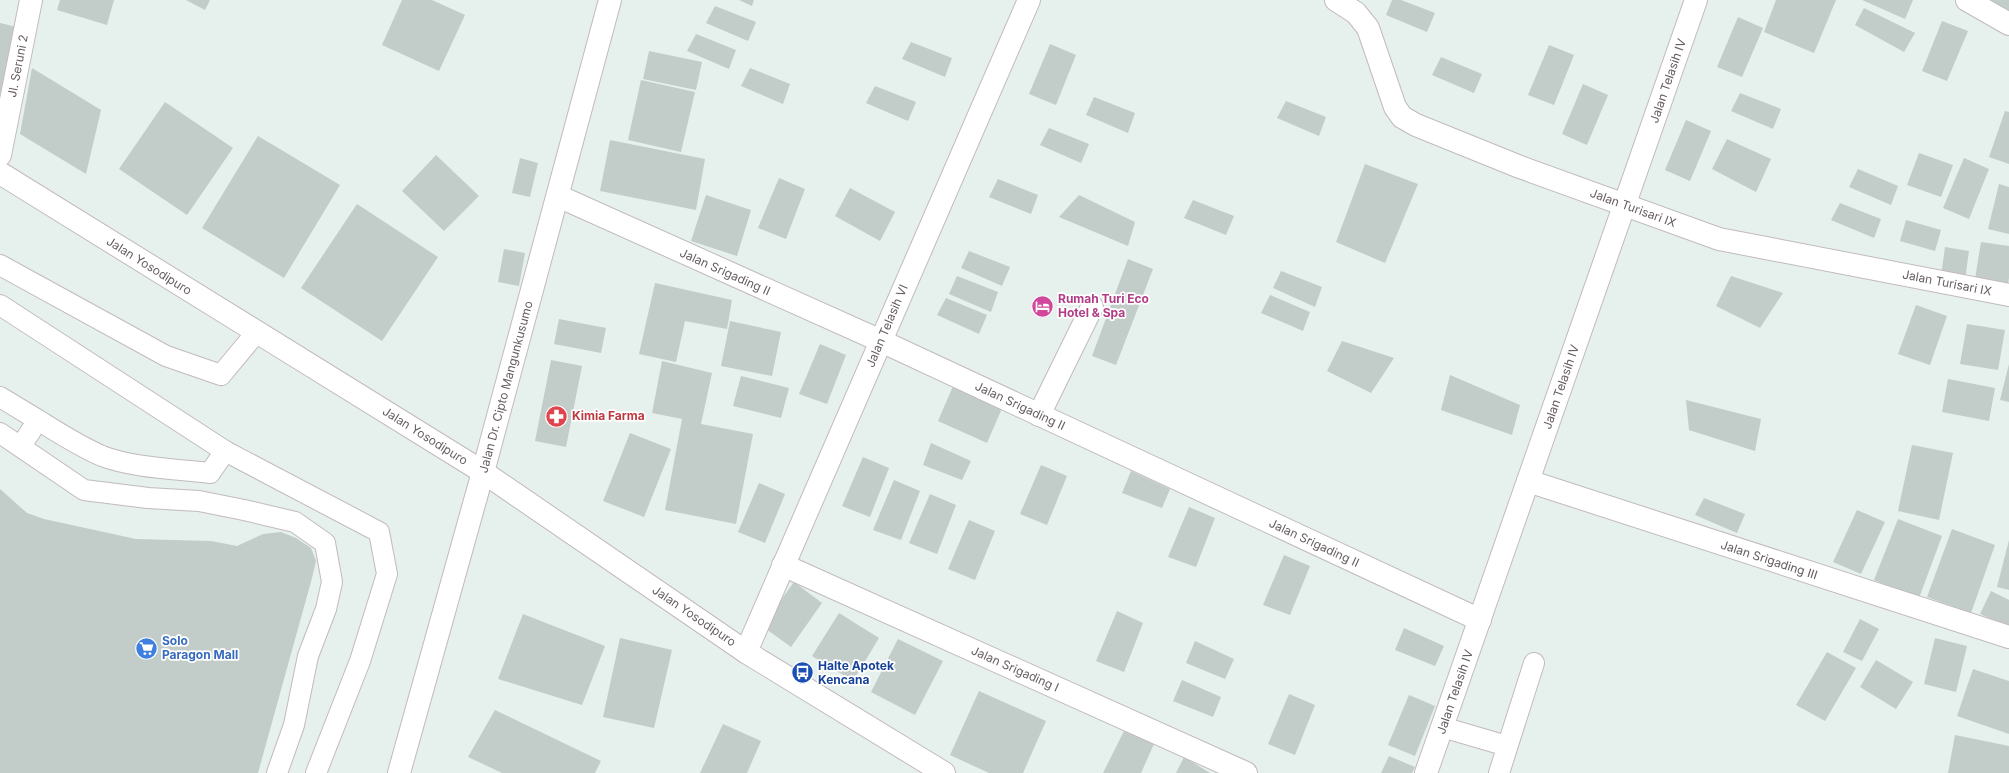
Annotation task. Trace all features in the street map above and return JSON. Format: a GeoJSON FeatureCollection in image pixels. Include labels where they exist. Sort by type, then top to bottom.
{"type":"FeatureCollection","features":[{"type":"Feature","properties":{"kind":"street","name":"Jl. Seruni 2"},"geometry":{"type":"LineString","coordinates":[[0,155],[31,0]]}},
{"type":"Feature","properties":{"kind":"street","name":"Jalan Dr. Cipto Mangunkusumo"},"geometry":{"type":"LineString","coordinates":[[399,773],[483,472],[610,0]]}},
{"type":"Feature","properties":{"kind":"street","name":"Jalan Telasih VI"},"geometry":{"type":"LineString","coordinates":[[746,652],[1029,0]]}},
{"type":"Feature","properties":{"kind":"street","name":"Jalan Turisari IX"},"geometry":{"type":"LineString","coordinates":[[1336,0],[1356,13],[1368,28],[1395,107],[1402,117],[1416,125],[1514,164],[1719,239],[2009,295]]}},
{"type":"Feature","properties":{"kind":"street","name":"Jalan Telasih IV"},"geometry":{"type":"LineString","coordinates":[[1426,773],[1696,0]]}},
{"type":"Feature","properties":{"kind":"street"},"geometry":{"type":"LineString","coordinates":[[1968,0],[2009,24]]}},
{"type":"Feature","properties":{"kind":"street","name":"Jalan Yosodipuro"},"geometry":{"type":"LineString","coordinates":[[0,173],[250,339],[483,472],[746,652],[944,773]]}},
{"type":"Feature","properties":{"kind":"street","name":"Jalan Srigading II"},"geometry":{"type":"LineString","coordinates":[[558,196],[881,341],[1480,620]]}},
{"type":"Feature","properties":{"kind":"street"},"geometry":{"type":"LineString","coordinates":[[1039,415],[1092,307]]}},
{"type":"Feature","properties":{"kind":"street","name":"Jalan Srigading III"},"geometry":{"type":"LineString","coordinates":[[1528,481],[2009,637]]}},
{"type":"Feature","properties":{"kind":"street","name":"Jalan Srigading I"},"geometry":{"type":"LineString","coordinates":[[783,565],[1246,773]]}},
{"type":"Feature","properties":{"kind":"lane"},"geometry":{"type":"LineString","coordinates":[[0,265],[166,356],[221,375],[250,339]]}},
{"type":"Feature","properties":{"kind":"lane"},"geometry":{"type":"LineString","coordinates":[[0,304],[225,451],[379,532],[388,574],[360,661],[316,773]]}},
{"type":"Feature","properties":{"kind":"lane"},"geometry":{"type":"LineString","coordinates":[[0,397],[72,442],[103,456],[144,466],[210,473],[225,451]]}},
{"type":"Feature","properties":{"kind":"lane"},"geometry":{"type":"LineString","coordinates":[[21,446],[38,420]]}},
{"type":"Feature","properties":{"kind":"lane"},"geometry":{"type":"LineString","coordinates":[[0,433],[84,490],[148,498],[199,501],[244,510],[295,522],[325,543],[332,582],[326,610],[308,656],[294,725],[277,773]]}},
{"type":"Feature","properties":{"kind":"lane"},"geometry":{"type":"LineString","coordinates":[[1499,773],[1534,663]]}},
{"type":"Feature","properties":{"kind":"lane"},"geometry":{"type":"LineString","coordinates":[[1442,727],[1507,746]]}},
{"type":"Feature","properties":{"kind":"building"},"geometry":{"type":"Polygon","coordinates":[[[60,0],[114,0],[107,25],[57,10],[60,0]]]}},
{"type":"Feature","properties":{"kind":"building"},"geometry":{"type":"Polygon","coordinates":[[[186,0],[210,0],[205,10],[186,0]]]}},
{"type":"Feature","properties":{"kind":"building"},"geometry":{"type":"Polygon","coordinates":[[[402,0],[432,0],[465,15],[439,71],[382,45],[402,0]]]}},
{"type":"Feature","properties":{"kind":"building"},"geometry":{"type":"Polygon","coordinates":[[[739,0],[754,0],[752,6],[739,0]]]}},
{"type":"Feature","properties":{"kind":"building"},"geometry":{"type":"Polygon","coordinates":[[[1392,0],[1401,0],[1435,13],[1427,32],[1386,15],[1392,0]]]}},
{"type":"Feature","properties":{"kind":"building"},"geometry":{"type":"Polygon","coordinates":[[[1776,0],[1836,0],[1814,53],[1764,32],[1776,0]]]}},
{"type":"Feature","properties":{"kind":"building"},"geometry":{"type":"Polygon","coordinates":[[[1862,0],[1913,0],[1905,19],[1862,0]]]}},
{"type":"Feature","properties":{"kind":"building"},"geometry":{"type":"Polygon","coordinates":[[[1990,0],[2009,0],[2009,12],[1990,0]]]}},
{"type":"Feature","properties":{"kind":"building"},"geometry":{"type":"Polygon","coordinates":[[[715,6],[756,22],[748,41],[706,23],[715,6]]]}},
{"type":"Feature","properties":{"kind":"building"},"geometry":{"type":"Polygon","coordinates":[[[1864,8],[1915,33],[1904,52],[1855,25],[1864,8]]]}},
{"type":"Feature","properties":{"kind":"building"},"geometry":{"type":"Polygon","coordinates":[[[1738,17],[1763,28],[1742,77],[1717,67],[1738,17]]]}},
{"type":"Feature","properties":{"kind":"building"},"geometry":{"type":"Polygon","coordinates":[[[1942,21],[1968,31],[1947,81],[1922,71],[1942,21]]]}},
{"type":"Feature","properties":{"kind":"building"},"geometry":{"type":"Polygon","coordinates":[[[0,23],[17,27],[1,92],[0,92],[0,23]]]}},
{"type":"Feature","properties":{"kind":"building"},"geometry":{"type":"Polygon","coordinates":[[[696,34],[736,50],[729,69],[687,51],[696,34]]]}},
{"type":"Feature","properties":{"kind":"building"},"geometry":{"type":"Polygon","coordinates":[[[911,42],[952,58],[945,77],[902,59],[911,42]]]}},
{"type":"Feature","properties":{"kind":"building"},"geometry":{"type":"Polygon","coordinates":[[[1050,44],[1076,55],[1056,105],[1029,94],[1050,44]]]}},
{"type":"Feature","properties":{"kind":"building"},"geometry":{"type":"Polygon","coordinates":[[[1549,45],[1574,55],[1554,105],[1528,95],[1549,45]]]}},
{"type":"Feature","properties":{"kind":"building"},"geometry":{"type":"Polygon","coordinates":[[[649,51],[702,62],[696,90],[643,79],[649,51]]]}},
{"type":"Feature","properties":{"kind":"building"},"geometry":{"type":"Polygon","coordinates":[[[1441,57],[1482,74],[1474,93],[1432,75],[1441,57]]]}},
{"type":"Feature","properties":{"kind":"building"},"geometry":{"type":"Polygon","coordinates":[[[32,68],[101,110],[86,174],[20,134],[32,68]]]}},
{"type":"Feature","properties":{"kind":"building"},"geometry":{"type":"Polygon","coordinates":[[[750,68],[790,84],[783,104],[741,86],[750,68]]]}},
{"type":"Feature","properties":{"kind":"building"},"geometry":{"type":"Polygon","coordinates":[[[641,80],[695,92],[681,152],[628,140],[641,80]]]}},
{"type":"Feature","properties":{"kind":"building"},"geometry":{"type":"Polygon","coordinates":[[[1583,84],[1608,95],[1587,145],[1562,134],[1583,84]]]}},
{"type":"Feature","properties":{"kind":"building"},"geometry":{"type":"Polygon","coordinates":[[[875,86],[916,102],[908,121],[866,103],[875,86]]]}},
{"type":"Feature","properties":{"kind":"building"},"geometry":{"type":"Polygon","coordinates":[[[1740,93],[1781,109],[1773,129],[1731,111],[1740,93]]]}},
{"type":"Feature","properties":{"kind":"building"},"geometry":{"type":"Polygon","coordinates":[[[1094,97],[1135,113],[1128,133],[1086,115],[1094,97]]]}},
{"type":"Feature","properties":{"kind":"building"},"geometry":{"type":"Polygon","coordinates":[[[1286,101],[1326,117],[1319,136],[1277,118],[1286,101]]]}},
{"type":"Feature","properties":{"kind":"building"},"geometry":{"type":"Polygon","coordinates":[[[165,102],[233,148],[187,215],[119,169],[165,102]]]}},
{"type":"Feature","properties":{"kind":"building"},"geometry":{"type":"Polygon","coordinates":[[[2005,111],[2009,112],[2009,164],[1989,157],[2005,111]]]}},
{"type":"Feature","properties":{"kind":"building"},"geometry":{"type":"Polygon","coordinates":[[[1686,120],[1711,131],[1690,181],[1665,170],[1686,120]]]}},
{"type":"Feature","properties":{"kind":"building"},"geometry":{"type":"Polygon","coordinates":[[[1049,128],[1089,144],[1081,163],[1040,145],[1049,128]]]}},
{"type":"Feature","properties":{"kind":"building"},"geometry":{"type":"Polygon","coordinates":[[[258,136],[340,185],[284,278],[202,228],[258,136]]]}},
{"type":"Feature","properties":{"kind":"building"},"geometry":{"type":"Polygon","coordinates":[[[1727,139],[1771,159],[1756,192],[1712,169],[1727,139]]]}},
{"type":"Feature","properties":{"kind":"building"},"geometry":{"type":"Polygon","coordinates":[[[610,140],[705,159],[696,210],[600,191],[610,140]]]}},
{"type":"Feature","properties":{"kind":"building"},"geometry":{"type":"Polygon","coordinates":[[[1919,153],[1953,165],[1941,197],[1907,185],[1919,153]]]}},
{"type":"Feature","properties":{"kind":"building"},"geometry":{"type":"Polygon","coordinates":[[[436,155],[479,196],[444,231],[402,191],[436,155]]]}},
{"type":"Feature","properties":{"kind":"building"},"geometry":{"type":"Polygon","coordinates":[[[520,158],[538,163],[530,197],[512,193],[520,158]]]}},
{"type":"Feature","properties":{"kind":"building"},"geometry":{"type":"Polygon","coordinates":[[[1964,158],[1989,169],[1969,219],[1943,208],[1964,158]]]}},
{"type":"Feature","properties":{"kind":"building"},"geometry":{"type":"Polygon","coordinates":[[[1365,164],[1418,184],[1385,263],[1336,242],[1365,164]]]}},
{"type":"Feature","properties":{"kind":"building"},"geometry":{"type":"Polygon","coordinates":[[[1858,169],[1898,186],[1891,205],[1849,187],[1858,169]]]}},
{"type":"Feature","properties":{"kind":"building"},"geometry":{"type":"Polygon","coordinates":[[[779,178],[805,189],[786,239],[758,228],[779,178]]]}},
{"type":"Feature","properties":{"kind":"building"},"geometry":{"type":"Polygon","coordinates":[[[998,179],[1038,195],[1031,214],[989,197],[998,179]]]}},
{"type":"Feature","properties":{"kind":"building"},"geometry":{"type":"Polygon","coordinates":[[[1999,184],[2009,187],[2009,234],[1988,229],[1999,184]]]}},
{"type":"Feature","properties":{"kind":"building"},"geometry":{"type":"Polygon","coordinates":[[[850,188],[895,212],[880,241],[835,216],[850,188]]]}},
{"type":"Feature","properties":{"kind":"building"},"geometry":{"type":"Polygon","coordinates":[[[706,195],[751,210],[737,256],[691,241],[706,195]]]}},
{"type":"Feature","properties":{"kind":"building"},"geometry":{"type":"Polygon","coordinates":[[[1079,195],[1135,222],[1128,246],[1059,217],[1079,195]]]}},
{"type":"Feature","properties":{"kind":"building"},"geometry":{"type":"Polygon","coordinates":[[[1193,200],[1234,216],[1226,235],[1184,218],[1193,200]]]}},
{"type":"Feature","properties":{"kind":"building"},"geometry":{"type":"Polygon","coordinates":[[[1840,203],[1881,219],[1874,238],[1831,220],[1840,203]]]}},
{"type":"Feature","properties":{"kind":"building"},"geometry":{"type":"Polygon","coordinates":[[[357,204],[438,257],[382,341],[301,288],[357,204]]]}},
{"type":"Feature","properties":{"kind":"building"},"geometry":{"type":"Polygon","coordinates":[[[1906,220],[1941,230],[1935,251],[1900,241],[1906,220]]]}},
{"type":"Feature","properties":{"kind":"building"},"geometry":{"type":"Polygon","coordinates":[[[1981,242],[2009,246],[2009,278],[2007,290],[1974,285],[1981,242]]]}},
{"type":"Feature","properties":{"kind":"building"},"geometry":{"type":"Polygon","coordinates":[[[1945,247],[1969,251],[1965,280],[1941,276],[1945,247]]]}},
{"type":"Feature","properties":{"kind":"building"},"geometry":{"type":"Polygon","coordinates":[[[504,249],[525,253],[519,286],[498,282],[504,249]]]}},
{"type":"Feature","properties":{"kind":"building"},"geometry":{"type":"Polygon","coordinates":[[[969,251],[1010,267],[1002,286],[961,268],[969,251]]]}},
{"type":"Feature","properties":{"kind":"building"},"geometry":{"type":"Polygon","coordinates":[[[1128,259],[1153,269],[1116,365],[1092,356],[1128,259]]]}},
{"type":"Feature","properties":{"kind":"building"},"geometry":{"type":"Polygon","coordinates":[[[1281,271],[1322,287],[1315,307],[1273,288],[1281,271]]]}},
{"type":"Feature","properties":{"kind":"building"},"geometry":{"type":"Polygon","coordinates":[[[957,276],[998,292],[991,312],[949,294],[957,276]]]}},
{"type":"Feature","properties":{"kind":"building"},"geometry":{"type":"Polygon","coordinates":[[[1731,276],[1783,293],[1760,328],[1716,306],[1731,276]]]}},
{"type":"Feature","properties":{"kind":"building"},"geometry":{"type":"Polygon","coordinates":[[[655,283],[732,300],[727,329],[685,321],[676,362],[639,354],[655,283]]]}},
{"type":"Feature","properties":{"kind":"building"},"geometry":{"type":"Polygon","coordinates":[[[1270,295],[1310,312],[1303,331],[1261,313],[1270,295]]]}},
{"type":"Feature","properties":{"kind":"building"},"geometry":{"type":"Polygon","coordinates":[[[946,298],[987,315],[979,334],[937,315],[946,298]]]}},
{"type":"Feature","properties":{"kind":"building"},"geometry":{"type":"Polygon","coordinates":[[[1916,305],[1947,316],[1930,365],[1898,354],[1916,305]]]}},
{"type":"Feature","properties":{"kind":"building"},"geometry":{"type":"Polygon","coordinates":[[[559,319],[606,328],[601,353],[554,344],[559,319]]]}},
{"type":"Feature","properties":{"kind":"building"},"geometry":{"type":"Polygon","coordinates":[[[730,321],[781,332],[772,376],[721,366],[730,321]]]}},
{"type":"Feature","properties":{"kind":"building"},"geometry":{"type":"Polygon","coordinates":[[[1967,324],[2005,330],[1998,370],[1960,364],[1967,324]]]}},
{"type":"Feature","properties":{"kind":"building"},"geometry":{"type":"Polygon","coordinates":[[[1342,341],[1394,358],[1371,393],[1327,371],[1342,341]]]}},
{"type":"Feature","properties":{"kind":"building"},"geometry":{"type":"Polygon","coordinates":[[[820,344],[846,355],[827,404],[799,394],[820,344]]]}},
{"type":"Feature","properties":{"kind":"building"},"geometry":{"type":"Polygon","coordinates":[[[551,360],[582,366],[566,447],[535,441],[551,360]]]}},
{"type":"Feature","properties":{"kind":"building"},"geometry":{"type":"Polygon","coordinates":[[[662,361],[712,373],[701,424],[753,434],[736,524],[665,510],[682,419],[652,413],[662,361]]]}},
{"type":"Feature","properties":{"kind":"building"},"geometry":{"type":"Polygon","coordinates":[[[2009,364],[2009,402],[2000,400],[2009,364]]]}},
{"type":"Feature","properties":{"kind":"building"},"geometry":{"type":"Polygon","coordinates":[[[1450,375],[1520,405],[1512,435],[1441,410],[1450,375]]]}},
{"type":"Feature","properties":{"kind":"building"},"geometry":{"type":"Polygon","coordinates":[[[741,376],[789,388],[781,418],[733,406],[741,376]]]}},
{"type":"Feature","properties":{"kind":"building"},"geometry":{"type":"Polygon","coordinates":[[[1948,379],[1995,388],[1989,421],[1942,412],[1948,379]]]}},
{"type":"Feature","properties":{"kind":"building"},"geometry":{"type":"Polygon","coordinates":[[[954,384],[1003,406],[987,443],[938,421],[954,384]]]}},
{"type":"Feature","properties":{"kind":"building"},"geometry":{"type":"Polygon","coordinates":[[[1686,400],[1761,419],[1755,451],[1689,430],[1686,400]]]}},
{"type":"Feature","properties":{"kind":"building"},"geometry":{"type":"Polygon","coordinates":[[[630,433],[671,449],[644,517],[603,501],[630,433]]]}},
{"type":"Feature","properties":{"kind":"building"},"geometry":{"type":"Polygon","coordinates":[[[931,443],[971,461],[962,480],[923,465],[931,443]]]}},
{"type":"Feature","properties":{"kind":"building"},"geometry":{"type":"Polygon","coordinates":[[[1912,445],[1953,453],[1939,520],[1898,511],[1912,445]]]}},
{"type":"Feature","properties":{"kind":"building"},"geometry":{"type":"Polygon","coordinates":[[[863,457],[889,468],[870,517],[842,506],[863,457]]]}},
{"type":"Feature","properties":{"kind":"building"},"geometry":{"type":"Polygon","coordinates":[[[1041,465],[1067,476],[1047,525],[1020,514],[1041,465]]]}},
{"type":"Feature","properties":{"kind":"building"},"geometry":{"type":"Polygon","coordinates":[[[1131,471],[1170,489],[1162,508],[1122,493],[1131,471]]]}},
{"type":"Feature","properties":{"kind":"building"},"geometry":{"type":"Polygon","coordinates":[[[894,480],[920,491],[901,540],[873,530],[894,480]]]}},
{"type":"Feature","properties":{"kind":"building"},"geometry":{"type":"Polygon","coordinates":[[[759,483],[785,494],[765,543],[738,532],[759,483]]]}},
{"type":"Feature","properties":{"kind":"building","name":"Solo Paragon Mall"},"geometry":{"type":"Polygon","coordinates":[[[0,489],[27,513],[44,519],[136,539],[211,541],[237,546],[263,534],[281,532],[296,538],[311,548],[316,561],[312,578],[258,773],[0,773],[0,489]]]}},
{"type":"Feature","properties":{"kind":"building"},"geometry":{"type":"Polygon","coordinates":[[[930,494],[956,505],[937,554],[909,543],[930,494]]]}},
{"type":"Feature","properties":{"kind":"building"},"geometry":{"type":"Polygon","coordinates":[[[1704,498],[1745,514],[1737,533],[1695,515],[1704,498]]]}},
{"type":"Feature","properties":{"kind":"building"},"geometry":{"type":"Polygon","coordinates":[[[1189,507],[1215,518],[1196,567],[1168,557],[1189,507]]]}},
{"type":"Feature","properties":{"kind":"building"},"geometry":{"type":"Polygon","coordinates":[[[1857,510],[1885,522],[1861,574],[1833,562],[1857,510]]]}},
{"type":"Feature","properties":{"kind":"building"},"geometry":{"type":"Polygon","coordinates":[[[1898,519],[1942,536],[1919,598],[1874,580],[1898,519]]]}},
{"type":"Feature","properties":{"kind":"building"},"geometry":{"type":"Polygon","coordinates":[[[969,520],[995,531],[975,580],[948,569],[969,520]]]}},
{"type":"Feature","properties":{"kind":"building"},"geometry":{"type":"Polygon","coordinates":[[[1952,529],[1995,545],[1971,613],[1927,597],[1952,529]]]}},
{"type":"Feature","properties":{"kind":"building"},"geometry":{"type":"Polygon","coordinates":[[[2009,540],[2009,590],[1997,587],[2009,540]]]}},
{"type":"Feature","properties":{"kind":"building"},"geometry":{"type":"Polygon","coordinates":[[[1284,555],[1310,566],[1290,615],[1263,605],[1284,555]]]}},
{"type":"Feature","properties":{"kind":"building"},"geometry":{"type":"Polygon","coordinates":[[[794,582],[822,603],[791,647],[762,626],[794,582]]]}},
{"type":"Feature","properties":{"kind":"building"},"geometry":{"type":"Polygon","coordinates":[[[1991,591],[2009,600],[2009,627],[1980,614],[1991,591]]]}},
{"type":"Feature","properties":{"kind":"building"},"geometry":{"type":"Polygon","coordinates":[[[1117,611],[1143,623],[1124,672],[1096,661],[1117,611]]]}},
{"type":"Feature","properties":{"kind":"building"},"geometry":{"type":"Polygon","coordinates":[[[839,613],[879,638],[853,681],[812,656],[839,613]]]}},
{"type":"Feature","properties":{"kind":"building"},"geometry":{"type":"Polygon","coordinates":[[[523,614],[605,646],[582,705],[498,679],[523,614]]]}},
{"type":"Feature","properties":{"kind":"building"},"geometry":{"type":"Polygon","coordinates":[[[1860,619],[1879,629],[1862,661],[1843,652],[1860,619]]]}},
{"type":"Feature","properties":{"kind":"building"},"geometry":{"type":"Polygon","coordinates":[[[1404,628],[1444,646],[1435,666],[1395,650],[1404,628]]]}},
{"type":"Feature","properties":{"kind":"building"},"geometry":{"type":"Polygon","coordinates":[[[620,638],[672,650],[654,728],[603,717],[620,638]]]}},
{"type":"Feature","properties":{"kind":"building"},"geometry":{"type":"Polygon","coordinates":[[[1935,638],[1967,646],[1956,692],[1924,684],[1935,638]]]}},
{"type":"Feature","properties":{"kind":"building"},"geometry":{"type":"Polygon","coordinates":[[[898,639],[943,661],[915,715],[871,692],[898,639]]]}},
{"type":"Feature","properties":{"kind":"building"},"geometry":{"type":"Polygon","coordinates":[[[1195,641],[1234,659],[1225,679],[1186,663],[1195,641]]]}},
{"type":"Feature","properties":{"kind":"building"},"geometry":{"type":"Polygon","coordinates":[[[1827,652],[1856,668],[1825,721],[1796,705],[1827,652]]]}},
{"type":"Feature","properties":{"kind":"building"},"geometry":{"type":"Polygon","coordinates":[[[1876,660],[1913,682],[1896,709],[1860,687],[1876,660]]]}},
{"type":"Feature","properties":{"kind":"building"},"geometry":{"type":"Polygon","coordinates":[[[1973,669],[2009,681],[2009,734],[1957,716],[1973,669]]]}},
{"type":"Feature","properties":{"kind":"building"},"geometry":{"type":"Polygon","coordinates":[[[1182,680],[1221,697],[1213,717],[1173,701],[1182,680]]]}},
{"type":"Feature","properties":{"kind":"building"},"geometry":{"type":"Polygon","coordinates":[[[979,691],[1046,721],[1023,773],[989,773],[950,755],[979,691]]]}},
{"type":"Feature","properties":{"kind":"building"},"geometry":{"type":"Polygon","coordinates":[[[1289,694],[1315,705],[1295,755],[1268,744],[1289,694]]]}},
{"type":"Feature","properties":{"kind":"building"},"geometry":{"type":"Polygon","coordinates":[[[1409,695],[1435,706],[1415,756],[1388,745],[1409,695]]]}},
{"type":"Feature","properties":{"kind":"building"},"geometry":{"type":"Polygon","coordinates":[[[495,710],[601,761],[595,773],[502,773],[468,757],[495,710]]]}},
{"type":"Feature","properties":{"kind":"building"},"geometry":{"type":"Polygon","coordinates":[[[723,724],[761,741],[747,773],[700,773],[723,724]]]}},
{"type":"Feature","properties":{"kind":"building"},"geometry":{"type":"Polygon","coordinates":[[[1126,727],[1154,744],[1141,773],[1103,773],[1126,727]]]}},
{"type":"Feature","properties":{"kind":"building"},"geometry":{"type":"Polygon","coordinates":[[[1955,735],[2009,746],[2009,773],[1948,773],[1955,735]]]}},
{"type":"Feature","properties":{"kind":"building"},"geometry":{"type":"Polygon","coordinates":[[[1389,756],[1415,767],[1412,773],[1381,773],[1389,756]]]}},
{"type":"Feature","properties":{"kind":"building"},"geometry":{"type":"Polygon","coordinates":[[[1184,757],[1210,773],[1176,773],[1184,757]]]}},
{"type":"Feature","properties":{"kind":"place","name":"Rumah Turi Eco Hotel & Spa"},"geometry":{"type":"Point","coordinates":[1042,306]}},
{"type":"Feature","properties":{"kind":"place","name":"Kimia Farma"},"geometry":{"type":"Point","coordinates":[556,416]}},
{"type":"Feature","properties":{"kind":"place","name":"Solo Paragon Mall"},"geometry":{"type":"Point","coordinates":[147,648]}},
{"type":"Feature","properties":{"kind":"place","name":"Halte Apotek Kencana"},"geometry":{"type":"Point","coordinates":[803,673]}}]}
